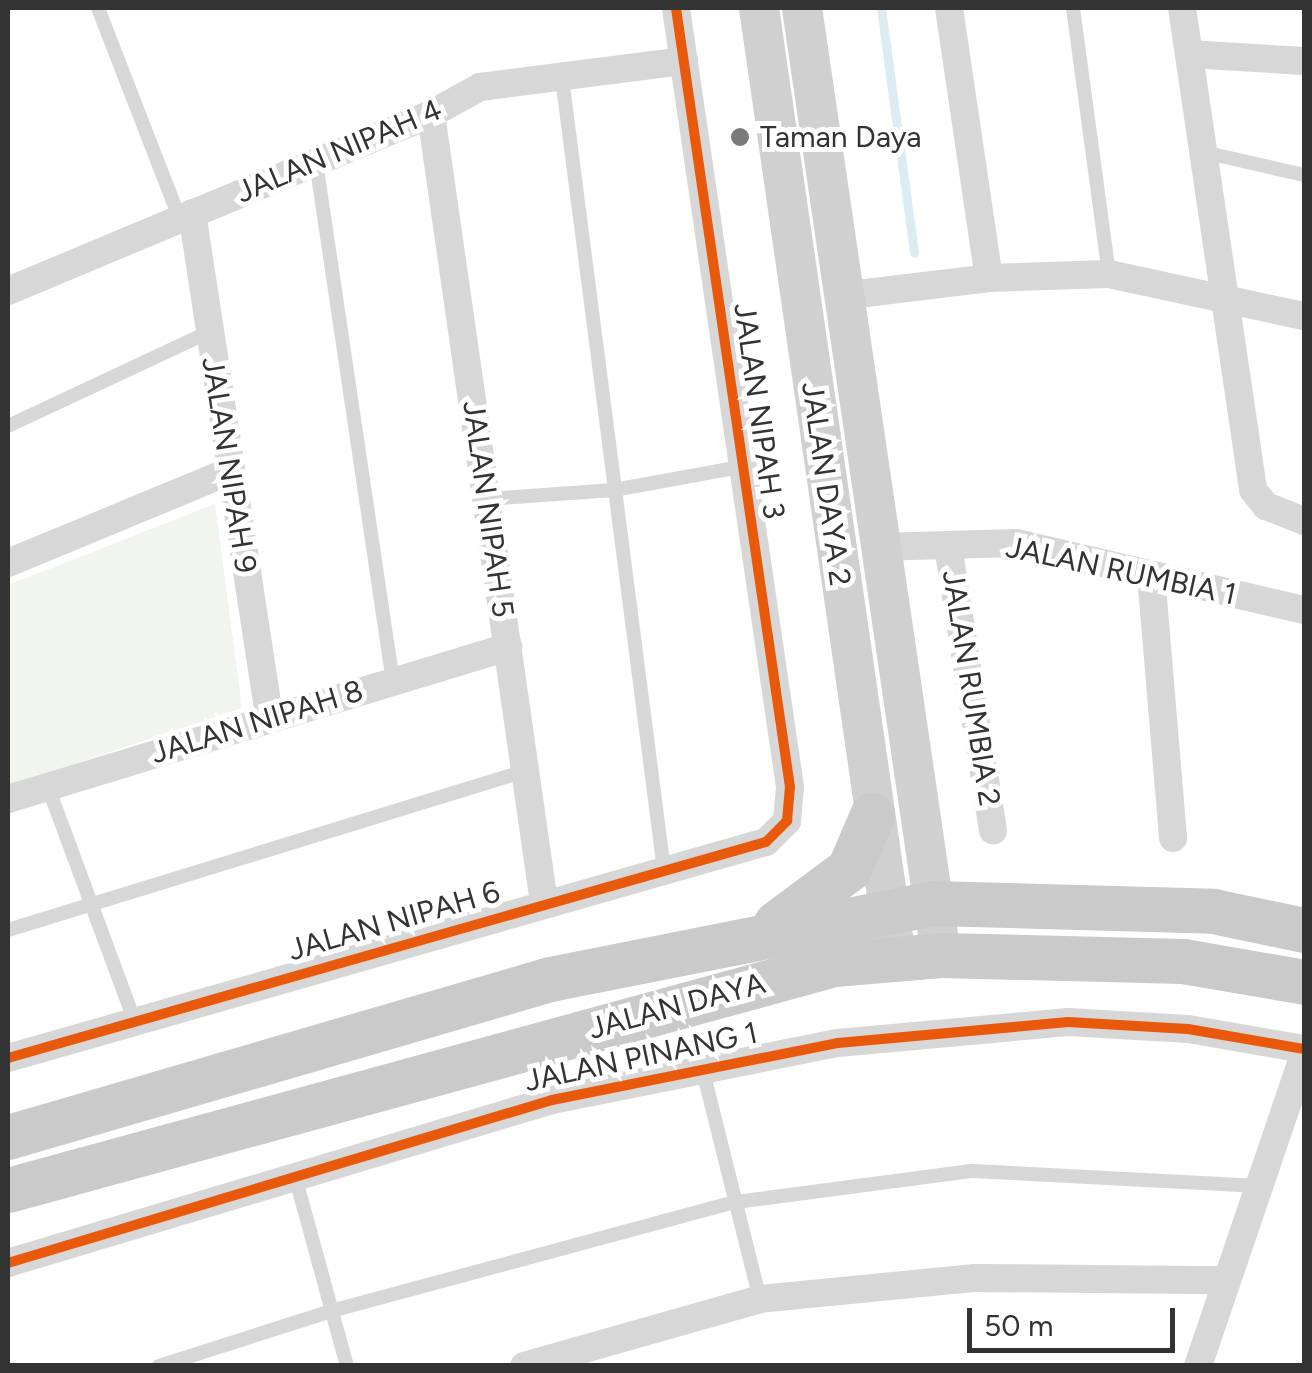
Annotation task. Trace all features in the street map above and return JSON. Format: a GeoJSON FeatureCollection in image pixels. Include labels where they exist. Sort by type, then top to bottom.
{"type":"FeatureCollection","features":[{"type":"Feature","properties":{"kind":"main road","name":"JALAN DAYA 2"},"geometry":{"type":"LineString","coordinates":[[759,8],[872,815],[896,959]]}},
{"type":"Feature","properties":{"kind":"main road","name":"JALAN DAYA 2"},"geometry":{"type":"LineString","coordinates":[[802,8],[877,547],[941,955]]}},
{"type":"Feature","properties":{"kind":"main road"},"geometry":{"type":"LineString","coordinates":[[762,932],[849,870],[872,815]]}},
{"type":"Feature","properties":{"kind":"main road","name":"JALAN DAYA"},"geometry":{"type":"LineString","coordinates":[[8,1136],[550,979],[762,932],[888,910],[933,903],[1214,911],[1304,930]]}},
{"type":"Feature","properties":{"kind":"main road","name":"JALAN DAYA"},"geometry":{"type":"LineString","coordinates":[[8,1190],[834,964],[941,955],[1184,961],[1304,982]]}},
{"type":"Feature","properties":{"kind":"street","name":"JALAN NIPAH 3"},"geometry":{"type":"LineString","coordinates":[[676,8],[790,787],[787,821]]}},
{"type":"Feature","properties":{"kind":"street"},"geometry":{"type":"LineString","coordinates":[[949,8],[989,278]]}},
{"type":"Feature","properties":{"kind":"street"},"geometry":{"type":"LineString","coordinates":[[1182,8],[1253,490],[1266,506],[1304,520]]}},
{"type":"Feature","properties":{"kind":"street"},"geometry":{"type":"LineString","coordinates":[[1189,54],[1304,61]]}},
{"type":"Feature","properties":{"kind":"street","name":"JALAN NIPAH 4"},"geometry":{"type":"LineString","coordinates":[[8,292],[431,114],[480,87],[684,61]]}},
{"type":"Feature","properties":{"kind":"street","name":"JALAN NIPAH 5"},"geometry":{"type":"LineString","coordinates":[[431,114],[544,903]]}},
{"type":"Feature","properties":{"kind":"street","name":"JALAN NIPAH 9"},"geometry":{"type":"LineString","coordinates":[[186,216],[269,716]]}},
{"type":"Feature","properties":{"kind":"street"},"geometry":{"type":"LineString","coordinates":[[841,296],[989,278],[1109,274],[1304,316]]}},
{"type":"Feature","properties":{"kind":"street"},"geometry":{"type":"LineString","coordinates":[[8,563],[228,472]]}},
{"type":"Feature","properties":{"kind":"street","name":"JALAN RUMBIA 1"},"geometry":{"type":"LineString","coordinates":[[877,547],[1016,543],[1304,610]]}},
{"type":"Feature","properties":{"kind":"street","name":"JALAN RUMBIA 2"},"geometry":{"type":"LineString","coordinates":[[948,546],[993,830]]}},
{"type":"Feature","properties":{"kind":"street"},"geometry":{"type":"LineString","coordinates":[[1151,575],[1173,838]]}},
{"type":"Feature","properties":{"kind":"street","name":"JALAN NIPAH 8"},"geometry":{"type":"LineString","coordinates":[[8,799],[269,716],[508,648]]}},
{"type":"Feature","properties":{"kind":"street","name":"JALAN NIPAH 6"},"geometry":{"type":"LineString","coordinates":[[8,1058],[766,842],[787,821]]}},
{"type":"Feature","properties":{"kind":"street","name":"JALAN PINANG 1"},"geometry":{"type":"LineString","coordinates":[[8,1262],[552,1100],[701,1066],[838,1043],[1068,1022],[1188,1028],[1304,1052]]}},
{"type":"Feature","properties":{"kind":"street"},"geometry":{"type":"LineString","coordinates":[[1198,1366],[1255,1186],[1304,1052]]}},
{"type":"Feature","properties":{"kind":"street"},"geometry":{"type":"LineString","coordinates":[[524,1366],[760,1298],[975,1278],[1226,1280]]}},
{"type":"Feature","properties":{"kind":"lane"},"geometry":{"type":"LineString","coordinates":[[98,8],[186,216]]}},
{"type":"Feature","properties":{"kind":"lane"},"geometry":{"type":"LineString","coordinates":[[1073,8],[1109,274]]}},
{"type":"Feature","properties":{"kind":"lane"},"geometry":{"type":"LineString","coordinates":[[562,78],[664,870]]}},
{"type":"Feature","properties":{"kind":"lane"},"geometry":{"type":"LineString","coordinates":[[1202,152],[1304,174]]}},
{"type":"Feature","properties":{"kind":"lane"},"geometry":{"type":"LineString","coordinates":[[316,162],[392,682]]}},
{"type":"Feature","properties":{"kind":"lane"},"geometry":{"type":"LineString","coordinates":[[8,426],[208,332]]}},
{"type":"Feature","properties":{"kind":"lane"},"geometry":{"type":"LineString","coordinates":[[486,500],[614,490],[741,467]]}},
{"type":"Feature","properties":{"kind":"lane"},"geometry":{"type":"LineString","coordinates":[[8,930],[525,771]]}},
{"type":"Feature","properties":{"kind":"lane"},"geometry":{"type":"LineString","coordinates":[[48,786],[134,1022]]}},
{"type":"Feature","properties":{"kind":"lane"},"geometry":{"type":"LineString","coordinates":[[701,1066],[760,1298]]}},
{"type":"Feature","properties":{"kind":"lane"},"geometry":{"type":"LineString","coordinates":[[159,1366],[332,1311],[736,1202],[973,1171],[1255,1186]]}},
{"type":"Feature","properties":{"kind":"lane"},"geometry":{"type":"LineString","coordinates":[[294,1175],[346,1366]]}},
{"type":"Feature","properties":{"kind":"shaded area"},"geometry":{"type":"Polygon","coordinates":[[[215,504],[242,708],[8,786],[8,585],[215,504]]]}},
{"type":"Feature","properties":{"kind":"waterway"},"geometry":{"type":"LineString","coordinates":[[881,8],[914,253]]}},
{"type":"Feature","properties":{"kind":"cycle path"},"geometry":{"type":"LineString","coordinates":[[8,1058],[766,842],[787,821],[790,787],[676,8]]}},
{"type":"Feature","properties":{"kind":"cycle path"},"geometry":{"type":"LineString","coordinates":[[8,1263],[552,1100],[838,1043],[1068,1022],[1188,1029],[1304,1049]]}},
{"type":"Feature","properties":{"kind":"place","name":"Taman Daya"},"geometry":{"type":"Point","coordinates":[740,137]}}]}
